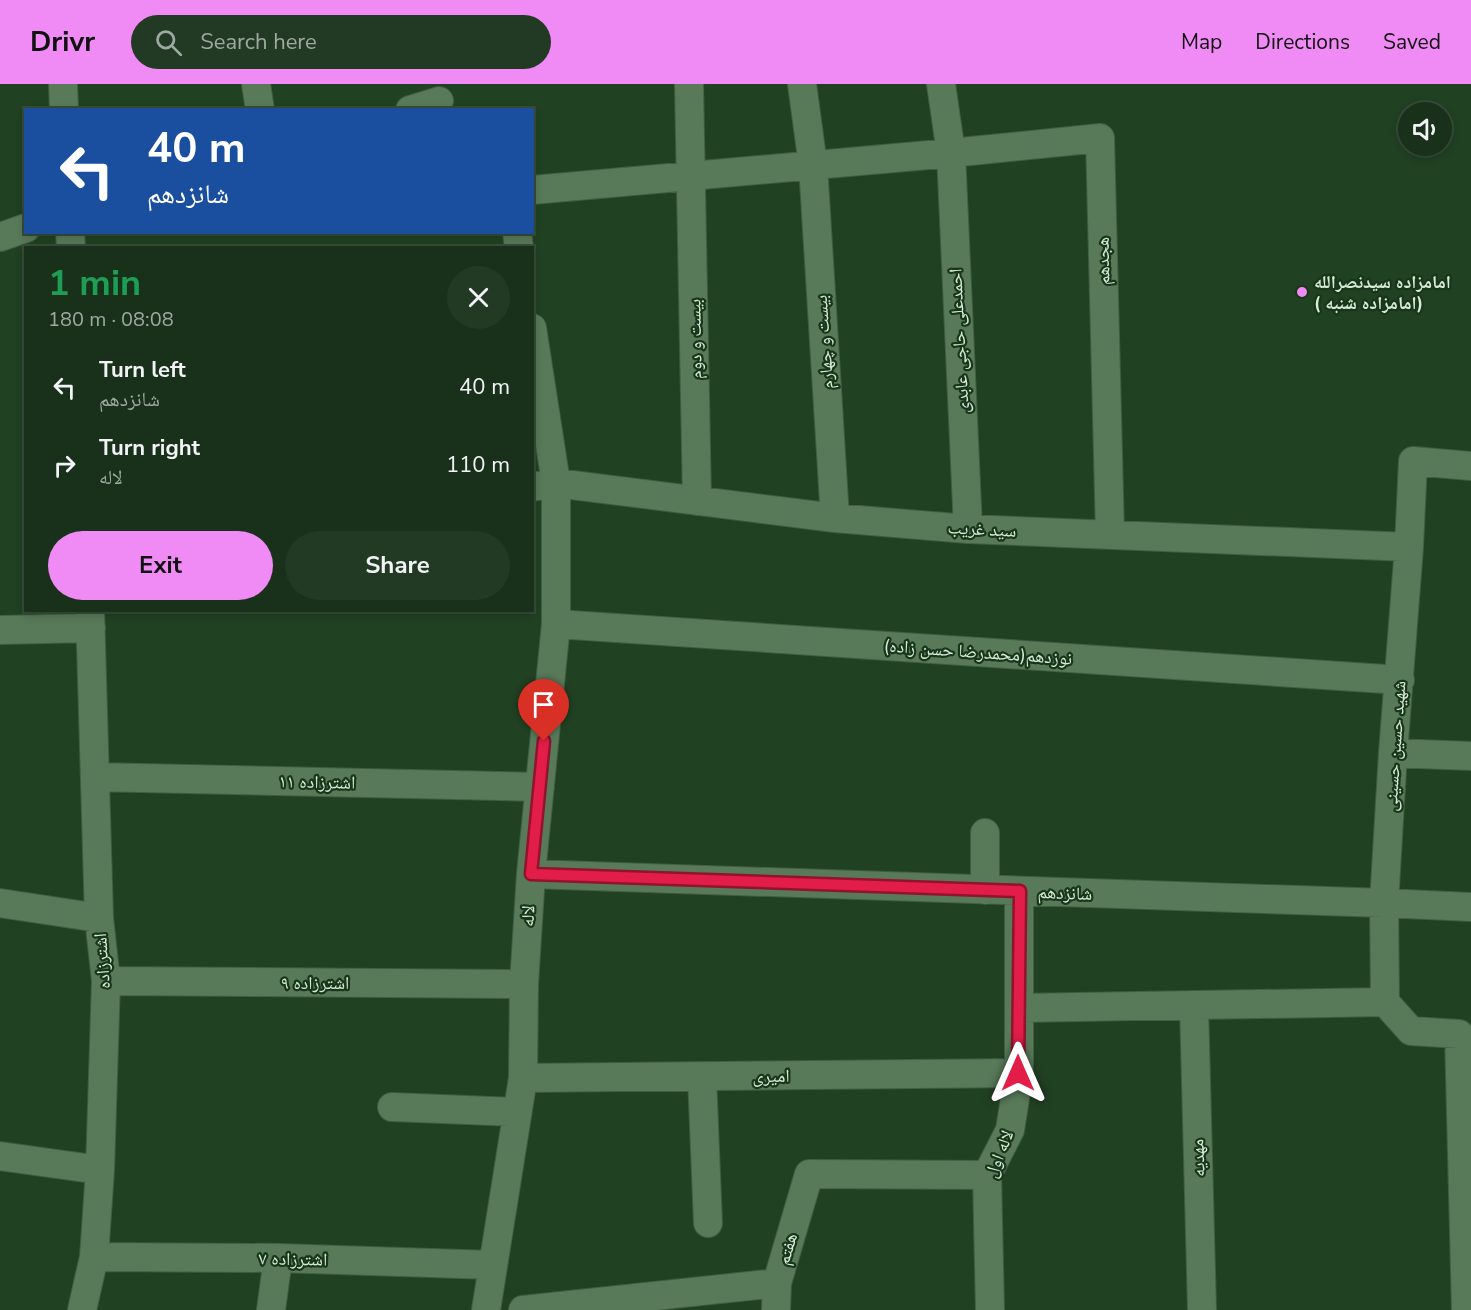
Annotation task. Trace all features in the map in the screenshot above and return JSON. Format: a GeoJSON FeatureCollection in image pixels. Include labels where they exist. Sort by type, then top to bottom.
{"type":"FeatureCollection","features":[{"type":"Feature","properties":{"kind":"street"},"geometry":{"type":"LineString","coordinates":[[63,84],[64,108]]}},
{"type":"Feature","properties":{"kind":"street"},"geometry":{"type":"LineString","coordinates":[[256,84],[260,108]]}},
{"type":"Feature","properties":{"kind":"street","name":"بیست و دوم"},"geometry":{"type":"LineString","coordinates":[[689,84],[697,501]]}},
{"type":"Feature","properties":{"kind":"street","name":"بیست و چهارم"},"geometry":{"type":"LineString","coordinates":[[802,84],[813,165],[835,518]]}},
{"type":"Feature","properties":{"kind":"street","name":"احمدعلی حاجی عابدی"},"geometry":{"type":"LineString","coordinates":[[941,84],[951,153],[968,529]]}},
{"type":"Feature","properties":{"kind":"street"},"geometry":{"type":"LineString","coordinates":[[415,108],[439,98]]}},
{"type":"Feature","properties":{"kind":"street","name":"هجدهم"},"geometry":{"type":"LineString","coordinates":[[951,153],[1100,138],[1110,534]]}},
{"type":"Feature","properties":{"kind":"street"},"geometry":{"type":"LineString","coordinates":[[534,190],[951,153]]}},
{"type":"Feature","properties":{"kind":"street"},"geometry":{"type":"LineString","coordinates":[[0,237],[24,229]]}},
{"type":"Feature","properties":{"kind":"street","name":"لاله"},"geometry":{"type":"LineString","coordinates":[[486,1310],[523,1078],[524,984],[531,874],[556,624],[534,354]]}},
{"type":"Feature","properties":{"kind":"street","name":"شهید حسین حسینی"},"geometry":{"type":"LineString","coordinates":[[1385,1002],[1384,903],[1413,462],[1471,466]]}},
{"type":"Feature","properties":{"kind":"street","name":"سید غریب"},"geometry":{"type":"LineString","coordinates":[[544,485],[835,518],[968,529],[1409,547]]}},
{"type":"Feature","properties":{"kind":"street"},"geometry":{"type":"LineString","coordinates":[[0,630],[90,619]]}},
{"type":"Feature","properties":{"kind":"street","name":"اشترزاده"},"geometry":{"type":"LineString","coordinates":[[82,1310],[94,1257],[100,1170],[106,981],[99,918],[90,619]]}},
{"type":"Feature","properties":{"kind":"street","name":"نوزدهم(محمدرضا حسن زاده)"},"geometry":{"type":"LineString","coordinates":[[556,624],[1400,680]]}},
{"type":"Feature","properties":{"kind":"street"},"geometry":{"type":"LineString","coordinates":[[1393,753],[1471,756]]}},
{"type":"Feature","properties":{"kind":"street","name":"اشترزاده ۱۱"},"geometry":{"type":"LineString","coordinates":[[95,777],[540,787]]}},
{"type":"Feature","properties":{"kind":"street"},"geometry":{"type":"LineString","coordinates":[[985,833],[985,890]]}},
{"type":"Feature","properties":{"kind":"street","name":"شانزدهم"},"geometry":{"type":"LineString","coordinates":[[531,874],[1471,907]]}},
{"type":"Feature","properties":{"kind":"street","name":"لاله اول"},"geometry":{"type":"LineString","coordinates":[[990,1310],[987,1175],[1010,1130],[1018,1073],[1020,891]]}},
{"type":"Feature","properties":{"kind":"street"},"geometry":{"type":"LineString","coordinates":[[0,903],[99,918]]}},
{"type":"Feature","properties":{"kind":"street","name":"اشترزاده ۹"},"geometry":{"type":"LineString","coordinates":[[106,981],[524,984]]}},
{"type":"Feature","properties":{"kind":"street"},"geometry":{"type":"LineString","coordinates":[[1019,1008],[1385,1002],[1411,1031],[1459,1034],[1466,1120],[1466,1310]]}},
{"type":"Feature","properties":{"kind":"street","name":"مهدیه"},"geometry":{"type":"LineString","coordinates":[[1194,1005],[1202,1310]]}},
{"type":"Feature","properties":{"kind":"street","name":"امیری"},"geometry":{"type":"LineString","coordinates":[[523,1078],[1018,1073]]}},
{"type":"Feature","properties":{"kind":"street"},"geometry":{"type":"LineString","coordinates":[[702,1077],[708,1223]]}},
{"type":"Feature","properties":{"kind":"street"},"geometry":{"type":"LineString","coordinates":[[392,1107],[517,1112]]}},
{"type":"Feature","properties":{"kind":"street"},"geometry":{"type":"LineString","coordinates":[[0,1156],[100,1170]]}},
{"type":"Feature","properties":{"kind":"street","name":"هفتم"},"geometry":{"type":"LineString","coordinates":[[523,1310],[777,1296],[808,1174],[987,1175]]}},
{"type":"Feature","properties":{"kind":"street","name":"اشترزاده ۷"},"geometry":{"type":"LineString","coordinates":[[94,1257],[278,1258],[492,1265]]}},
{"type":"Feature","properties":{"kind":"street"},"geometry":{"type":"LineString","coordinates":[[271,1310],[278,1258]]}},
{"type":"Feature","properties":{"kind":"place","name":"امامزاده سیدنصرالله ( امامزاده شنبه)"},"geometry":{"type":"Point","coordinates":[1302,292]}},
{"type":"Feature","properties":{"kind":"route"},"geometry":{"type":"LineString","coordinates":[[544,741],[531,874],[1020,891],[1018,1073]]}}]}
